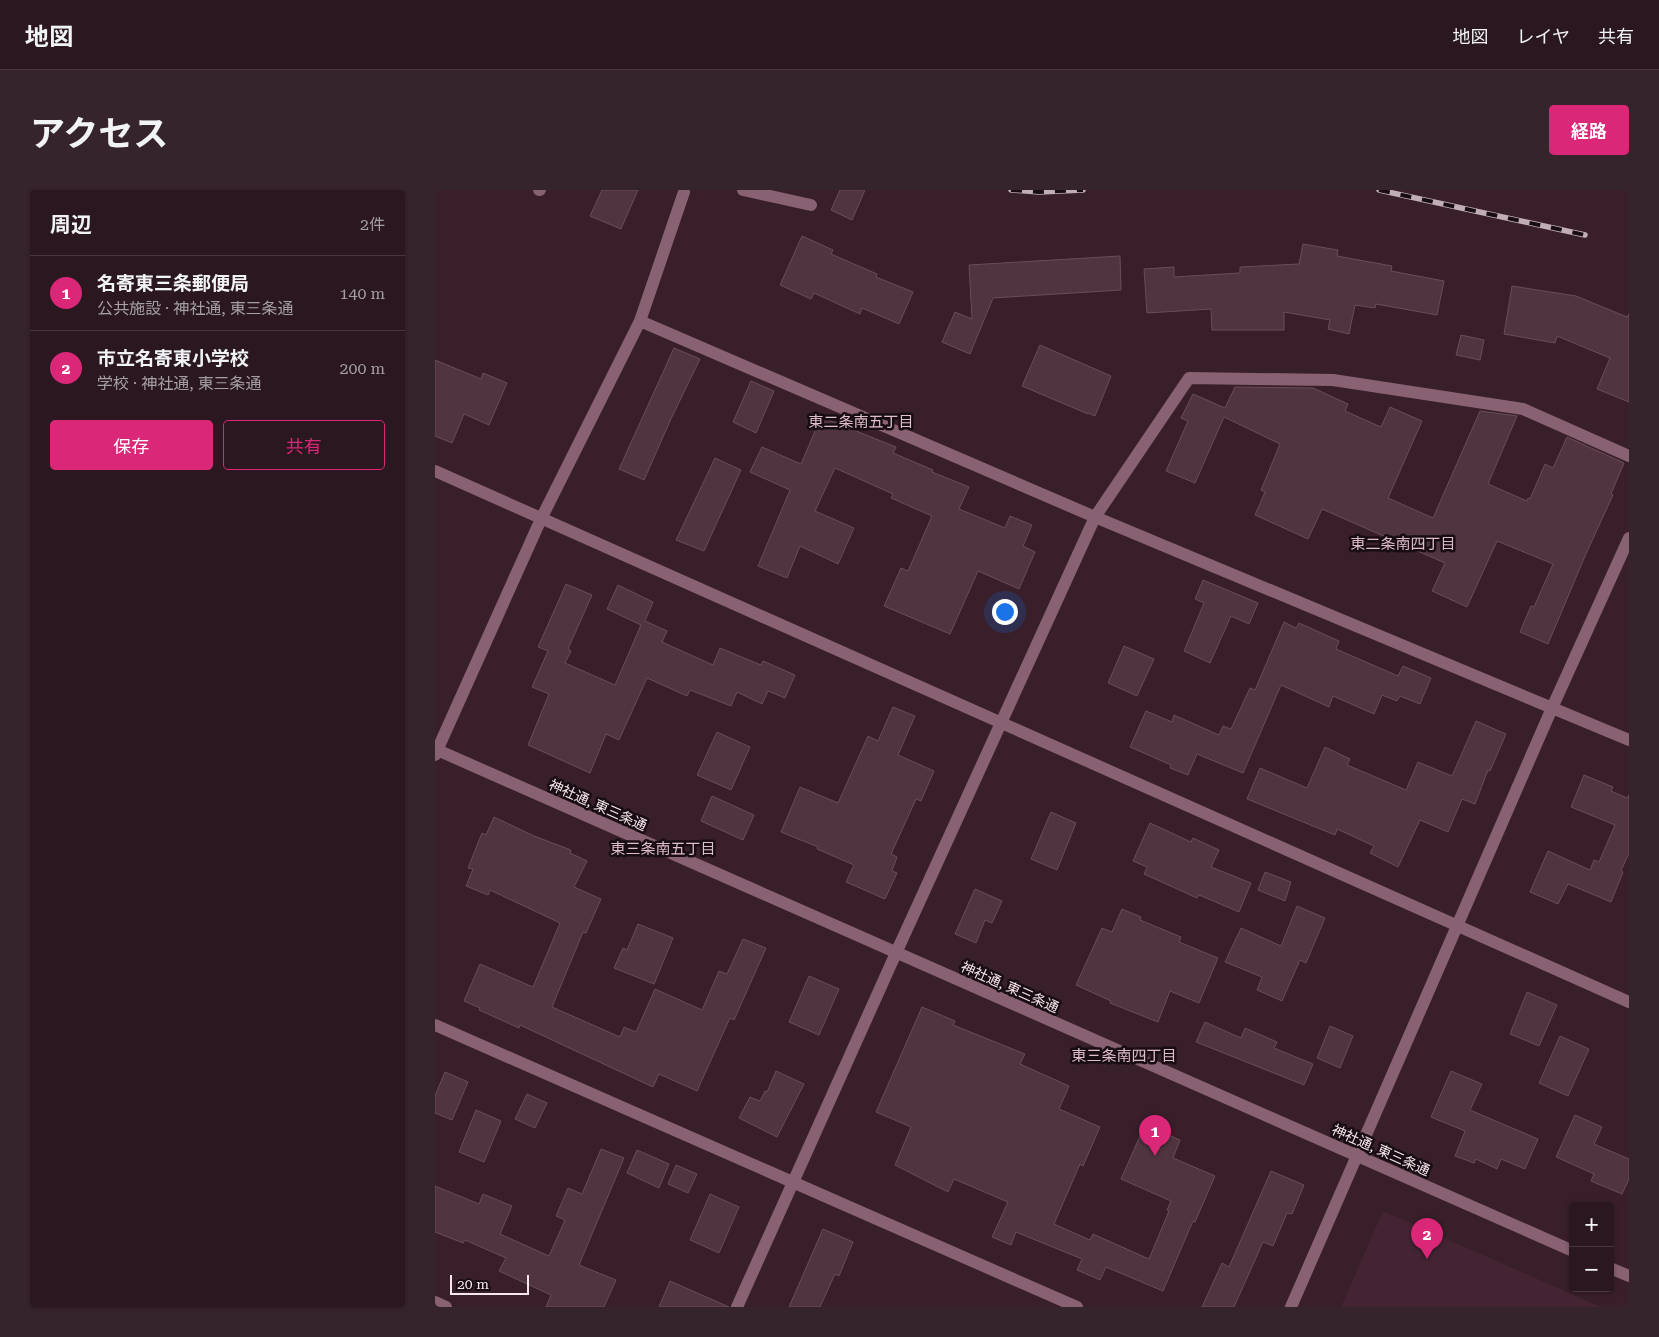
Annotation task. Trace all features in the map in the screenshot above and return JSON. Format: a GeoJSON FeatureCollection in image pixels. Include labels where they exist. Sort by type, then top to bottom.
{"type":"FeatureCollection","features":[{"type":"Feature","properties":{"kind":"street"},"geometry":{"type":"LineString","coordinates":[[743,190],[811,205]]}},
{"type":"Feature","properties":{"kind":"street"},"geometry":{"type":"LineString","coordinates":[[436,751],[541,519],[640,321],[684,191]]}},
{"type":"Feature","properties":{"kind":"street"},"geometry":{"type":"LineString","coordinates":[[640,321],[1095,517],[1629,740]]}},
{"type":"Feature","properties":{"kind":"street"},"geometry":{"type":"LineString","coordinates":[[737,1307],[1095,517],[1189,378],[1333,380],[1523,409],[1629,456]]}},
{"type":"Feature","properties":{"kind":"street"},"geometry":{"type":"LineString","coordinates":[[435,471],[1629,1002]]}},
{"type":"Feature","properties":{"kind":"street"},"geometry":{"type":"LineString","coordinates":[[1291,1307],[1459,926],[1552,708],[1629,538]]}},
{"type":"Feature","properties":{"kind":"street","name":"神社通, 東三条通"},"geometry":{"type":"LineString","coordinates":[[436,751],[1569,1249]]}},
{"type":"Feature","properties":{"kind":"street"},"geometry":{"type":"LineString","coordinates":[[435,1025],[1077,1307]]}},
{"type":"Feature","properties":{"kind":"street"},"geometry":{"type":"LineString","coordinates":[[1614,1270],[1629,1276]]}},
{"type":"Feature","properties":{"kind":"street"},"geometry":{"type":"LineString","coordinates":[[435,1302],[446,1307]]}},
{"type":"Feature","properties":{"kind":"shaded area"},"geometry":{"type":"Polygon","coordinates":[[[1383,1211],[1601,1307],[1341,1307],[1383,1211]]]}},
{"type":"Feature","properties":{"kind":"building"},"geometry":{"type":"Polygon","coordinates":[[[602,190],[638,190],[621,229],[590,216],[602,190]]]}},
{"type":"Feature","properties":{"kind":"building"},"geometry":{"type":"Polygon","coordinates":[[[840,190],[865,190],[852,220],[831,210],[840,190]]]}},
{"type":"Feature","properties":{"kind":"building"},"geometry":{"type":"Polygon","coordinates":[[[802,236],[833,250],[831,254],[877,274],[876,277],[913,292],[899,324],[862,308],[860,314],[814,293],[811,299],[780,285],[802,236]]]}},
{"type":"Feature","properties":{"kind":"building"},"geometry":{"type":"Polygon","coordinates":[[[1303,244],[1338,250],[1337,256],[1392,266],[1391,271],[1444,281],[1437,315],[1376,304],[1375,308],[1355,305],[1349,334],[1328,329],[1330,320],[1284,312],[1284,330],[1212,330],[1211,309],[1147,313],[1144,269],[1174,267],[1174,277],[1240,273],[1240,267],[1299,264],[1303,244]]]}},
{"type":"Feature","properties":{"kind":"building"},"geometry":{"type":"Polygon","coordinates":[[[1120,256],[1121,290],[993,298],[970,354],[942,342],[955,312],[972,319],[969,265],[1120,256]]]}},
{"type":"Feature","properties":{"kind":"building"},"geometry":{"type":"Polygon","coordinates":[[[1512,286],[1576,296],[1627,317],[1629,314],[1629,402],[1597,389],[1610,358],[1557,336],[1555,343],[1504,334],[1512,286]]]}},
{"type":"Feature","properties":{"kind":"building"},"geometry":{"type":"Polygon","coordinates":[[[1461,335],[1484,340],[1480,360],[1456,355],[1461,335]]]}},
{"type":"Feature","properties":{"kind":"building"},"geometry":{"type":"Polygon","coordinates":[[[1040,345],[1111,376],[1095,416],[1022,386],[1040,345]]]}},
{"type":"Feature","properties":{"kind":"building"},"geometry":{"type":"Polygon","coordinates":[[[674,348],[700,359],[644,480],[619,469],[674,348]]]}},
{"type":"Feature","properties":{"kind":"building"},"geometry":{"type":"Polygon","coordinates":[[[435,360],[481,379],[483,373],[507,383],[489,425],[464,414],[452,443],[435,436],[435,360]]]}},
{"type":"Feature","properties":{"kind":"building"},"geometry":{"type":"Polygon","coordinates":[[[751,381],[774,391],[756,433],[733,422],[751,381]]]}},
{"type":"Feature","properties":{"kind":"building"},"geometry":{"type":"Polygon","coordinates":[[[1235,387],[1313,388],[1348,404],[1345,411],[1381,427],[1390,407],[1422,421],[1388,498],[1433,518],[1480,411],[1517,416],[1488,484],[1527,501],[1528,498],[1530,499],[1545,464],[1553,468],[1567,437],[1624,463],[1611,494],[1613,495],[1548,644],[1520,632],[1531,606],[1534,607],[1553,564],[1497,541],[1467,607],[1432,591],[1445,563],[1322,509],[1308,539],[1255,515],[1265,492],[1261,490],[1280,444],[1224,417],[1195,483],[1166,471],[1188,421],[1181,418],[1193,394],[1225,408],[1235,387]]]}},
{"type":"Feature","properties":{"kind":"building"},"geometry":{"type":"Polygon","coordinates":[[[821,417],[896,447],[893,453],[969,487],[959,509],[1005,528],[1010,516],[1032,525],[1023,546],[1035,552],[1019,589],[978,571],[950,634],[884,606],[901,568],[908,571],[932,516],[891,498],[893,494],[835,468],[815,511],[854,528],[838,564],[800,546],[787,578],[758,566],[790,490],[750,472],[762,447],[801,464],[821,417]]]}},
{"type":"Feature","properties":{"kind":"building"},"geometry":{"type":"Polygon","coordinates":[[[715,458],[741,470],[704,551],[676,540],[715,458]]]}},
{"type":"Feature","properties":{"kind":"building"},"geometry":{"type":"Polygon","coordinates":[[[1203,580],[1258,603],[1249,624],[1231,616],[1210,663],[1184,651],[1204,603],[1195,599],[1203,580]]]}},
{"type":"Feature","properties":{"kind":"building"},"geometry":{"type":"Polygon","coordinates":[[[566,584],[592,595],[568,649],[571,651],[565,663],[615,685],[641,625],[607,609],[618,585],[653,602],[645,621],[667,631],[662,642],[713,665],[720,648],[761,665],[763,661],[795,675],[785,698],[768,691],[762,704],[737,692],[731,706],[690,690],[687,696],[647,678],[619,740],[606,734],[590,773],[528,745],[549,694],[532,687],[548,651],[538,647],[566,584]]]}},
{"type":"Feature","properties":{"kind":"building"},"geometry":{"type":"Polygon","coordinates":[[[1284,622],[1296,628],[1299,623],[1339,641],[1336,649],[1398,676],[1403,666],[1431,678],[1420,704],[1400,696],[1397,701],[1382,695],[1374,714],[1333,696],[1329,707],[1281,685],[1243,773],[1197,754],[1188,775],[1170,768],[1171,765],[1130,747],[1146,711],[1172,722],[1174,715],[1219,735],[1223,726],[1231,729],[1250,688],[1255,690],[1284,622]]]}},
{"type":"Feature","properties":{"kind":"building"},"geometry":{"type":"Polygon","coordinates":[[[1124,646],[1154,659],[1137,696],[1108,683],[1124,646]]]}},
{"type":"Feature","properties":{"kind":"building"},"geometry":{"type":"Polygon","coordinates":[[[893,707],[915,716],[898,755],[934,771],[921,801],[916,799],[891,854],[897,857],[892,871],[897,873],[885,899],[846,882],[854,865],[817,849],[818,847],[781,832],[800,787],[838,803],[868,736],[878,741],[893,707]]]}},
{"type":"Feature","properties":{"kind":"building"},"geometry":{"type":"Polygon","coordinates":[[[1476,721],[1506,734],[1490,771],[1488,770],[1475,804],[1462,799],[1448,832],[1420,820],[1398,867],[1370,853],[1374,846],[1337,829],[1335,835],[1247,799],[1260,768],[1307,788],[1325,747],[1350,759],[1347,765],[1406,790],[1418,762],[1452,776],[1476,721]]]}},
{"type":"Feature","properties":{"kind":"building"},"geometry":{"type":"Polygon","coordinates":[[[717,732],[750,747],[731,790],[697,775],[717,732]]]}},
{"type":"Feature","properties":{"kind":"building"},"geometry":{"type":"Polygon","coordinates":[[[1584,775],[1613,787],[1611,791],[1627,798],[1629,795],[1629,853],[1611,902],[1568,884],[1558,904],[1530,892],[1548,851],[1590,870],[1594,860],[1599,862],[1615,825],[1571,807],[1584,775]]]}},
{"type":"Feature","properties":{"kind":"building"},"geometry":{"type":"Polygon","coordinates":[[[712,796],[754,815],[743,840],[701,821],[712,796]]]}},
{"type":"Feature","properties":{"kind":"building"},"geometry":{"type":"Polygon","coordinates":[[[1051,812],[1076,823],[1057,870],[1031,859],[1051,812]]]}},
{"type":"Feature","properties":{"kind":"building"},"geometry":{"type":"Polygon","coordinates":[[[494,817],[534,836],[571,850],[570,853],[587,861],[574,887],[601,899],[586,933],[583,932],[552,1007],[620,1037],[624,1027],[636,1032],[655,989],[702,1010],[719,971],[727,974],[743,939],[766,948],[734,1020],[730,1018],[697,1091],[659,1074],[653,1087],[520,1025],[519,1028],[479,1010],[480,1008],[464,1001],[480,964],[533,987],[560,923],[490,890],[488,895],[466,886],[473,869],[468,868],[482,833],[486,835],[494,817]]]}},
{"type":"Feature","properties":{"kind":"building"},"geometry":{"type":"Polygon","coordinates":[[[1150,823],[1191,842],[1193,838],[1219,850],[1211,867],[1251,883],[1239,912],[1199,895],[1197,898],[1144,874],[1147,867],[1133,861],[1150,823]]]}},
{"type":"Feature","properties":{"kind":"building"},"geometry":{"type":"Polygon","coordinates":[[[1265,872],[1291,882],[1285,901],[1258,890],[1265,872]]]}},
{"type":"Feature","properties":{"kind":"building"},"geometry":{"type":"Polygon","coordinates":[[[975,889],[1002,901],[992,923],[985,920],[976,943],[955,934],[975,889]]]}},
{"type":"Feature","properties":{"kind":"building"},"geometry":{"type":"Polygon","coordinates":[[[1297,906],[1325,918],[1306,963],[1300,960],[1282,1001],[1257,990],[1262,977],[1225,962],[1241,928],[1281,946],[1297,906]]]}},
{"type":"Feature","properties":{"kind":"building"},"geometry":{"type":"Polygon","coordinates":[[[1122,909],[1141,917],[1140,920],[1181,937],[1179,942],[1218,958],[1199,1003],[1170,991],[1158,1022],[1110,1003],[1111,1001],[1076,985],[1102,928],[1112,932],[1122,909]]]}},
{"type":"Feature","properties":{"kind":"building"},"geometry":{"type":"Polygon","coordinates":[[[638,924],[673,938],[654,984],[614,968],[623,948],[627,950],[638,924]]]}},
{"type":"Feature","properties":{"kind":"building"},"geometry":{"type":"Polygon","coordinates":[[[809,976],[839,989],[819,1035],[789,1022],[809,976]]]}},
{"type":"Feature","properties":{"kind":"building"},"geometry":{"type":"Polygon","coordinates":[[[1527,992],[1557,1005],[1539,1046],[1510,1034],[1527,992]]]}},
{"type":"Feature","properties":{"kind":"building"},"geometry":{"type":"Polygon","coordinates":[[[922,1007],[955,1021],[953,1025],[1025,1054],[1020,1064],[1069,1086],[1059,1109],[1100,1127],[1083,1166],[1080,1164],[1054,1224],[1090,1240],[1093,1234],[1149,1259],[1169,1211],[1167,1210],[1171,1201],[1121,1179],[1145,1125],[1180,1140],[1173,1158],[1215,1176],[1195,1222],[1193,1221],[1163,1291],[1106,1267],[1100,1280],[1077,1270],[1082,1259],[1016,1232],[1011,1245],[992,1237],[1008,1202],[954,1179],[948,1192],[895,1165],[911,1127],[876,1112],[922,1007]]]}},
{"type":"Feature","properties":{"kind":"building"},"geometry":{"type":"Polygon","coordinates":[[[1205,1022],[1241,1038],[1245,1028],[1277,1042],[1274,1048],[1313,1064],[1304,1085],[1196,1042],[1205,1022]]]}},
{"type":"Feature","properties":{"kind":"building"},"geometry":{"type":"Polygon","coordinates":[[[1330,1026],[1353,1036],[1340,1068],[1317,1058],[1330,1026]]]}},
{"type":"Feature","properties":{"kind":"building"},"geometry":{"type":"Polygon","coordinates":[[[1560,1036],[1589,1049],[1568,1096],[1539,1083],[1560,1036]]]}},
{"type":"Feature","properties":{"kind":"building"},"geometry":{"type":"Polygon","coordinates":[[[776,1071],[804,1084],[777,1137],[739,1118],[750,1097],[760,1101],[765,1091],[767,1092],[776,1071]]]}},
{"type":"Feature","properties":{"kind":"building"},"geometry":{"type":"Polygon","coordinates":[[[1451,1071],[1482,1084],[1470,1110],[1538,1139],[1525,1169],[1501,1159],[1497,1169],[1476,1159],[1474,1163],[1455,1156],[1465,1131],[1431,1117],[1451,1071]]]}},
{"type":"Feature","properties":{"kind":"building"},"geometry":{"type":"Polygon","coordinates":[[[445,1072],[468,1082],[452,1120],[435,1113],[435,1096],[445,1072]]]}},
{"type":"Feature","properties":{"kind":"building"},"geometry":{"type":"Polygon","coordinates":[[[527,1094],[547,1103],[535,1128],[515,1119],[527,1094]]]}},
{"type":"Feature","properties":{"kind":"building"},"geometry":{"type":"Polygon","coordinates":[[[476,1110],[501,1121],[484,1162],[459,1152],[476,1110]]]}},
{"type":"Feature","properties":{"kind":"building"},"geometry":{"type":"Polygon","coordinates":[[[1575,1115],[1602,1127],[1594,1144],[1629,1159],[1629,1179],[1622,1194],[1591,1181],[1594,1174],[1556,1157],[1575,1115]]]}},
{"type":"Feature","properties":{"kind":"building"},"geometry":{"type":"Polygon","coordinates":[[[601,1149],[624,1158],[579,1265],[616,1280],[604,1307],[546,1307],[551,1295],[499,1271],[506,1258],[465,1240],[463,1243],[435,1232],[435,1186],[479,1204],[483,1194],[512,1206],[500,1234],[549,1256],[565,1220],[556,1216],[568,1188],[582,1194],[601,1149]]]}},
{"type":"Feature","properties":{"kind":"building"},"geometry":{"type":"Polygon","coordinates":[[[637,1150],[669,1164],[659,1188],[627,1173],[637,1150]]]}},
{"type":"Feature","properties":{"kind":"building"},"geometry":{"type":"Polygon","coordinates":[[[676,1165],[697,1174],[688,1193],[668,1184],[676,1165]]]}},
{"type":"Feature","properties":{"kind":"building"},"geometry":{"type":"Polygon","coordinates":[[[1271,1171],[1304,1185],[1292,1214],[1287,1213],[1273,1246],[1263,1242],[1234,1307],[1202,1307],[1222,1263],[1229,1267],[1271,1171]]]}},
{"type":"Feature","properties":{"kind":"building"},"geometry":{"type":"Polygon","coordinates":[[[710,1194],[739,1207],[719,1253],[690,1240],[710,1194]]]}},
{"type":"Feature","properties":{"kind":"building"},"geometry":{"type":"Polygon","coordinates":[[[823,1229],[853,1242],[839,1276],[835,1274],[820,1307],[789,1307],[823,1229]]]}},
{"type":"Feature","properties":{"kind":"building"},"geometry":{"type":"Polygon","coordinates":[[[670,1281],[729,1307],[659,1307],[670,1281]]]}},
{"type":"Feature","properties":{"kind":"railway"},"geometry":{"type":"LineString","coordinates":[[1011,190],[1039,192],[1083,190]]}},
{"type":"Feature","properties":{"kind":"railway"},"geometry":{"type":"LineString","coordinates":[[1379,190],[1585,235]]}},
{"type":"Feature","properties":{"kind":"place","name":"名寄東三条郵便局"},"geometry":{"type":"Point","coordinates":[1155,1156]}},
{"type":"Feature","properties":{"kind":"place","name":"市立名寄東小学校"},"geometry":{"type":"Point","coordinates":[1427,1259]}},
{"type":"Feature","properties":{"kind":"district","name":"東二条南五丁目"},"geometry":{"type":"Point","coordinates":[861,422]}},
{"type":"Feature","properties":{"kind":"district","name":"東二条南四丁目"},"geometry":{"type":"Point","coordinates":[1403,544]}},
{"type":"Feature","properties":{"kind":"district","name":"東三条南五丁目"},"geometry":{"type":"Point","coordinates":[663,849]}},
{"type":"Feature","properties":{"kind":"district","name":"東三条南四丁目"},"geometry":{"type":"Point","coordinates":[1124,1056]}}]}
